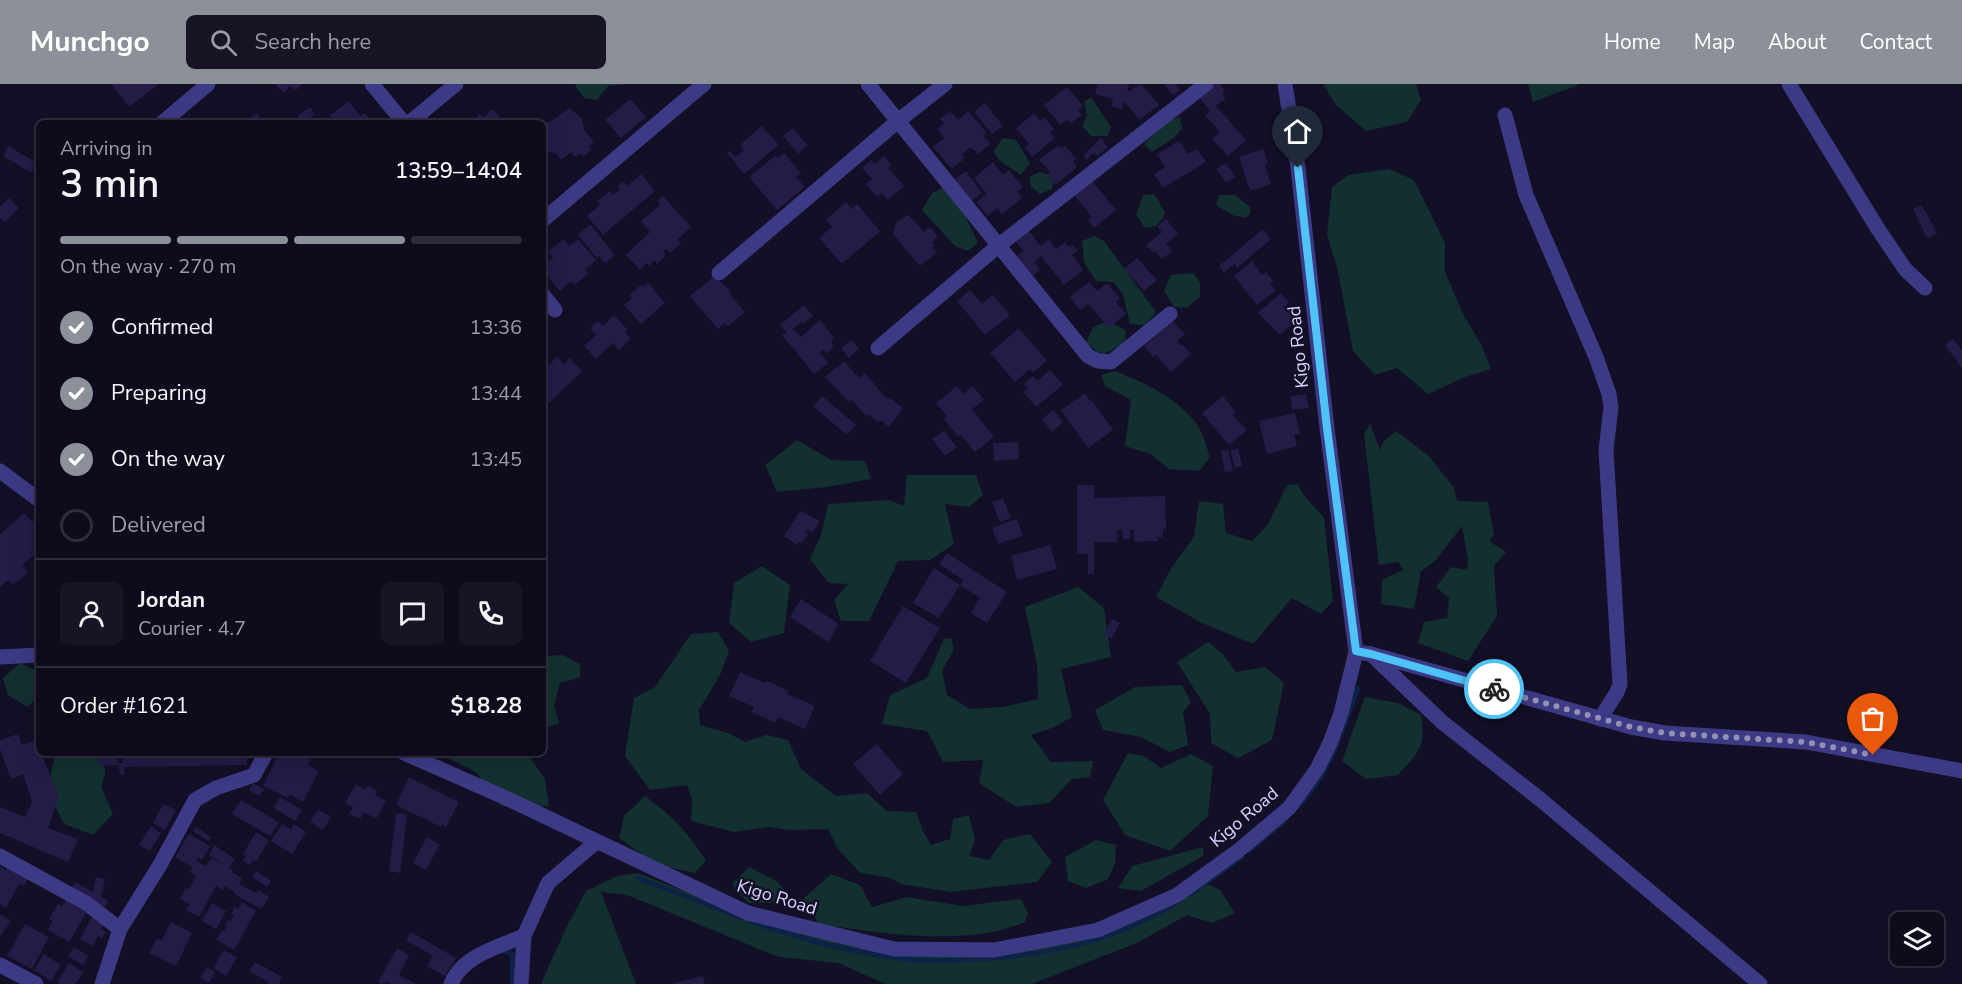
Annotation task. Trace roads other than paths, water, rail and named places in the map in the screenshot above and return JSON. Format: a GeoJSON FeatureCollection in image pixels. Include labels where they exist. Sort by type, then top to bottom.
{"type":"FeatureCollection","features":[{"type":"Feature","properties":{"kind":"street"},"geometry":{"type":"LineString","coordinates":[[166,120],[208,84]]}},
{"type":"Feature","properties":{"kind":"street"},"geometry":{"type":"LineString","coordinates":[[372,84],[402,120]]}},
{"type":"Feature","properties":{"kind":"street"},"geometry":{"type":"LineString","coordinates":[[413,120],[456,84]]}},
{"type":"Feature","properties":{"kind":"street"},"geometry":{"type":"LineString","coordinates":[[546,217],[704,84]]}},
{"type":"Feature","properties":{"kind":"street"},"geometry":{"type":"LineString","coordinates":[[868,84],[1088,356],[1098,361],[1111,362],[1170,314]]}},
{"type":"Feature","properties":{"kind":"street"},"geometry":{"type":"LineString","coordinates":[[719,273],[945,84]]}},
{"type":"Feature","properties":{"kind":"street"},"geometry":{"type":"LineString","coordinates":[[878,348],[998,246],[1206,84]]}},
{"type":"Feature","properties":{"kind":"street","name":"Kigo Road"},"geometry":{"type":"LineString","coordinates":[[411,756],[506,798],[748,913],[894,950],[994,950],[1098,930],[1177,895],[1239,850],[1289,808],[1317,769],[1330,743],[1364,652],[1327,428],[1298,168],[1285,84]]}},
{"type":"Feature","properties":{"kind":"street"},"geometry":{"type":"LineString","coordinates":[[1789,84],[1878,229],[1905,269],[1925,288]]}},
{"type":"Feature","properties":{"kind":"street"},"geometry":{"type":"LineString","coordinates":[[1504,115],[1526,195],[1596,357],[1609,394],[1611,407],[1606,450],[1620,684],[1600,719]]}},
{"type":"Feature","properties":{"kind":"street"},"geometry":{"type":"LineString","coordinates":[[546,299],[555,310]]}},
{"type":"Feature","properties":{"kind":"street"},"geometry":{"type":"LineString","coordinates":[[0,471],[36,498]]}},
{"type":"Feature","properties":{"kind":"street"},"geometry":{"type":"LineString","coordinates":[[1364,652],[1600,719],[1665,733],[1806,742],[1962,771]]}},
{"type":"Feature","properties":{"kind":"street"},"geometry":{"type":"LineString","coordinates":[[1364,652],[1442,722],[1541,800],[1760,984]]}},
{"type":"Feature","properties":{"kind":"street"},"geometry":{"type":"LineString","coordinates":[[0,657],[36,655]]}},
{"type":"Feature","properties":{"kind":"street"},"geometry":{"type":"LineString","coordinates":[[102,984],[120,929],[160,865],[195,800],[216,788],[254,775],[264,756]]}},
{"type":"Feature","properties":{"kind":"street"},"geometry":{"type":"LineString","coordinates":[[521,984],[524,936],[548,883],[596,842]]}},
{"type":"Feature","properties":{"kind":"street"},"geometry":{"type":"LineString","coordinates":[[0,856],[86,903],[120,929]]}},
{"type":"Feature","properties":{"kind":"street"},"geometry":{"type":"LineString","coordinates":[[451,984],[456,972],[467,962],[524,936]]}},
{"type":"Feature","properties":{"kind":"street"},"geometry":{"type":"LineString","coordinates":[[0,965],[36,984]]}},
{"type":"Feature","properties":{"kind":"waterway"},"geometry":{"type":"LineString","coordinates":[[1298,807],[1327,766],[1358,688]]}},
{"type":"Feature","properties":{"kind":"waterway"},"geometry":{"type":"LineString","coordinates":[[1249,851],[1286,820]]}},
{"type":"Feature","properties":{"kind":"waterway"},"geometry":{"type":"LineString","coordinates":[[1191,894],[1242,857]]}},
{"type":"Feature","properties":{"kind":"waterway"},"geometry":{"type":"LineString","coordinates":[[638,878],[739,917]]}},
{"type":"Feature","properties":{"kind":"waterway"},"geometry":{"type":"LineString","coordinates":[[750,921],[790,934],[872,954],[925,961],[988,959],[1046,951],[1103,937],[1156,915],[1181,900]]}},
{"type":"Feature","properties":{"kind":"waterway"},"geometry":{"type":"LineString","coordinates":[[503,951],[512,954],[512,984]]}}]}
